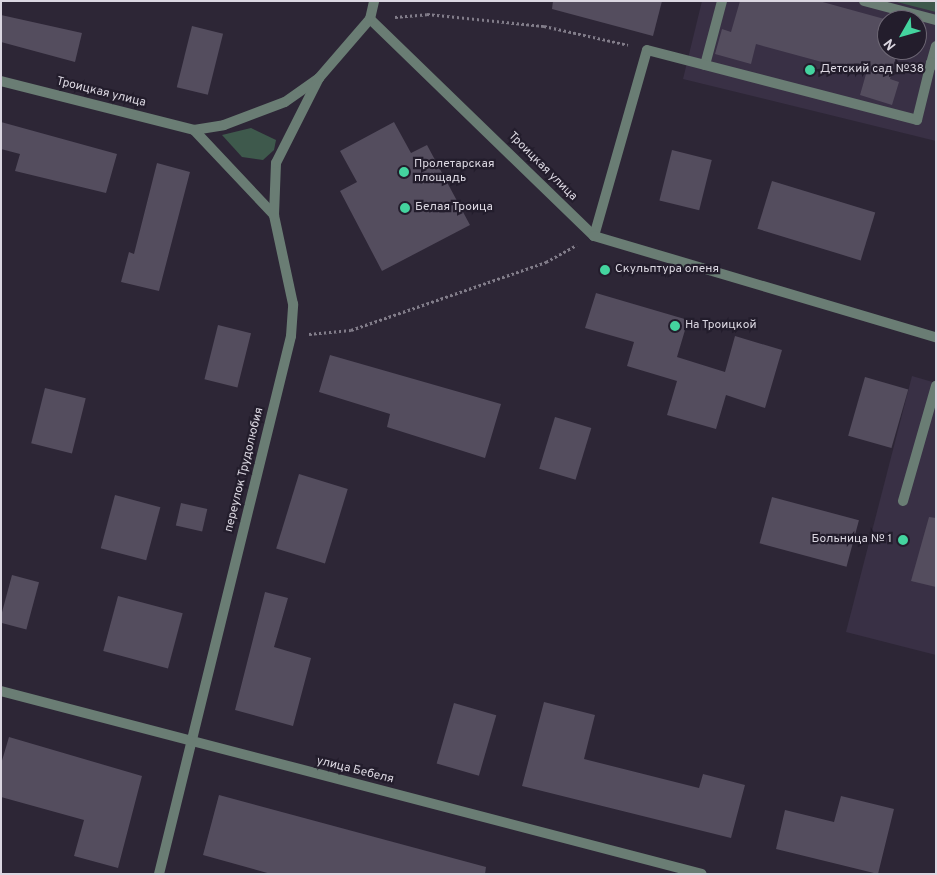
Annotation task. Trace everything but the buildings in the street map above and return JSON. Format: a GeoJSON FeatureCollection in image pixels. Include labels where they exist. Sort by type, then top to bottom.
{"type":"FeatureCollection","features":[{"type":"Feature","properties":{"kind":"street"},"geometry":{"type":"LineString","coordinates":[[370,19],[374,1]]}},
{"type":"Feature","properties":{"kind":"street"},"geometry":{"type":"LineString","coordinates":[[705,65],[722,1]]}},
{"type":"Feature","properties":{"kind":"street"},"geometry":{"type":"LineString","coordinates":[[864,1],[936,20]]}},
{"type":"Feature","properties":{"kind":"street","name":"Троицкая улица"},"geometry":{"type":"LineString","coordinates":[[1,81],[194,130],[263,112],[319,78],[370,19],[594,236],[936,338]]}},
{"type":"Feature","properties":{"kind":"street"},"geometry":{"type":"LineString","coordinates":[[594,236],[647,50],[917,120],[933,64],[936,46]]}},
{"type":"Feature","properties":{"kind":"street","name":"переулок Трудолюбия"},"geometry":{"type":"LineString","coordinates":[[160,874],[190,742],[291,336],[293,304],[274,215],[276,163],[319,78]]}},
{"type":"Feature","properties":{"kind":"street"},"geometry":{"type":"LineString","coordinates":[[194,130],[274,215]]}},
{"type":"Feature","properties":{"kind":"street"},"geometry":{"type":"LineString","coordinates":[[903,501],[936,386]]}},
{"type":"Feature","properties":{"kind":"street","name":"улица Бебеля"},"geometry":{"type":"LineString","coordinates":[[1,691],[190,742],[702,874]]}},
{"type":"Feature","properties":{"kind":"path"},"geometry":{"type":"LineString","coordinates":[[370,19],[427,14],[544,26],[647,50]]}},
{"type":"Feature","properties":{"kind":"path"},"geometry":{"type":"LineString","coordinates":[[291,336],[351,330],[546,262],[594,236]]}},
{"type":"Feature","properties":{"kind":"shaded area","name":"Детский сад №38"},"geometry":{"type":"Polygon","coordinates":[[[702,1],[936,1],[936,141],[683,79],[702,1]]]}},
{"type":"Feature","properties":{"kind":"shaded area","name":"Больница № 1"},"geometry":{"type":"Polygon","coordinates":[[[912,376],[936,383],[936,655],[846,632],[912,376]]]}},
{"type":"Feature","properties":{"kind":"green space"},"geometry":{"type":"Polygon","coordinates":[[[893,1],[936,1],[936,12],[893,1]]]}},
{"type":"Feature","properties":{"kind":"green space"},"geometry":{"type":"Polygon","coordinates":[[[251,128],[276,140],[274,150],[263,160],[242,157],[222,135],[251,128]]]}},
{"type":"Feature","properties":{"kind":"place","name":"Детский сад №38"},"geometry":{"type":"Point","coordinates":[810,70]}},
{"type":"Feature","properties":{"kind":"place","name":"Пролетарская площадь"},"geometry":{"type":"Point","coordinates":[404,172]}},
{"type":"Feature","properties":{"kind":"place","name":"Белая Троица"},"geometry":{"type":"Point","coordinates":[405,208]}},
{"type":"Feature","properties":{"kind":"place","name":"Скульптура оленя"},"geometry":{"type":"Point","coordinates":[605,270]}},
{"type":"Feature","properties":{"kind":"place","name":"На Троицкой"},"geometry":{"type":"Point","coordinates":[675,326]}},
{"type":"Feature","properties":{"kind":"place","name":"Больница № 1"},"geometry":{"type":"Point","coordinates":[903,540]}}]}
